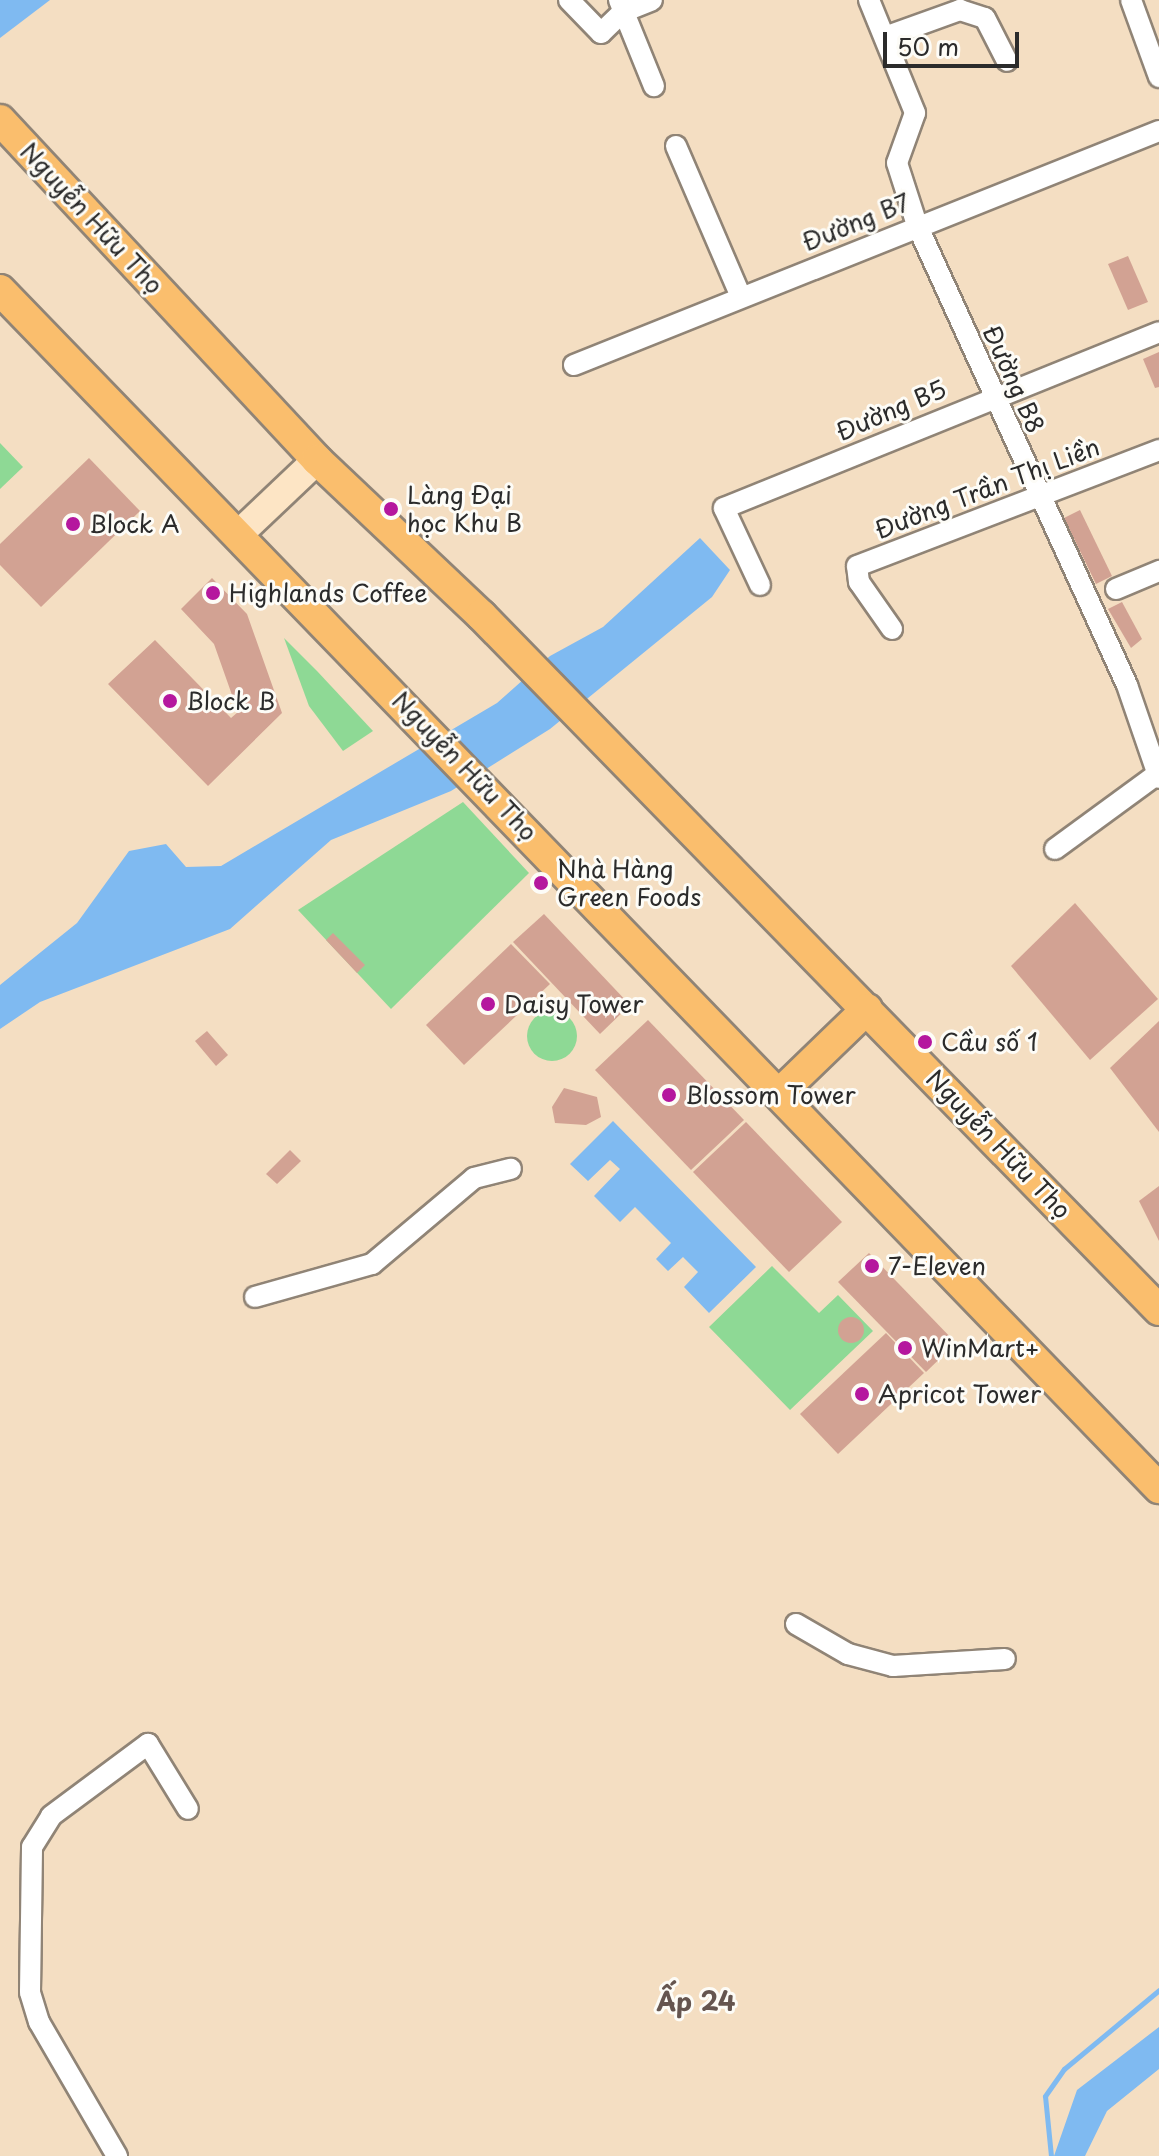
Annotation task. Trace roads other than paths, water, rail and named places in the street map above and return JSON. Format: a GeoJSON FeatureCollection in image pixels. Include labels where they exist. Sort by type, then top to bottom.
{"type":"FeatureCollection","features":[{"type":"Feature","properties":{"kind":"main road","name":"Nguyễn Hữu Thọ"},"geometry":{"type":"LineString","coordinates":[[0,120],[317,460],[506,645],[867,1009],[1159,1310]]}},
{"type":"Feature","properties":{"kind":"main road","name":"Nguyễn Hữu Thọ"},"geometry":{"type":"LineString","coordinates":[[0,290],[423,720],[1159,1488]]}},
{"type":"Feature","properties":{"kind":"main road"},"geometry":{"type":"LineString","coordinates":[[241,532],[317,460]]}},
{"type":"Feature","properties":{"kind":"main road"},"geometry":{"type":"LineString","coordinates":[[780,1093],[867,1009]]}},
{"type":"Feature","properties":{"kind":"street"},"geometry":{"type":"LineString","coordinates":[[569,0],[601,33],[621,6],[652,0]]}},
{"type":"Feature","properties":{"kind":"street","name":"Đường B8"},"geometry":{"type":"LineString","coordinates":[[869,0],[915,113],[897,163],[917,225],[1037,498],[1127,685],[1158,775]]}},
{"type":"Feature","properties":{"kind":"street"},"geometry":{"type":"LineString","coordinates":[[1131,0],[1159,77]]}},
{"type":"Feature","properties":{"kind":"street"},"geometry":{"type":"LineString","coordinates":[[621,6],[654,86]]}},
{"type":"Feature","properties":{"kind":"street"},"geometry":{"type":"LineString","coordinates":[[885,37],[960,10],[985,18],[1007,61]]}},
{"type":"Feature","properties":{"kind":"street","name":"Đường B7"},"geometry":{"type":"LineString","coordinates":[[574,365],[917,225],[1159,131]]}},
{"type":"Feature","properties":{"kind":"street"},"geometry":{"type":"LineString","coordinates":[[676,146],[741,297]]}},
{"type":"Feature","properties":{"kind":"street","name":"Đường B5"},"geometry":{"type":"LineString","coordinates":[[760,585],[724,508],[993,395],[1159,332]]}},
{"type":"Feature","properties":{"kind":"street","name":"Đường Trần Thị Liền"},"geometry":{"type":"LineString","coordinates":[[892,629],[859,582],[857,566],[1159,450]]}},
{"type":"Feature","properties":{"kind":"street"},"geometry":{"type":"LineString","coordinates":[[1116,589],[1159,571]]}},
{"type":"Feature","properties":{"kind":"street"},"geometry":{"type":"LineString","coordinates":[[1055,849],[1158,775]]}},
{"type":"Feature","properties":{"kind":"street"},"geometry":{"type":"LineString","coordinates":[[255,1297],[372,1264],[474,1178],[511,1169]]}},
{"type":"Feature","properties":{"kind":"street"},"geometry":{"type":"LineString","coordinates":[[796,1624],[884,1664],[1005,1659]]}},
{"type":"Feature","properties":{"kind":"street"},"geometry":{"type":"LineString","coordinates":[[117,2156],[39,2022],[30,1992],[32,1847],[51,1816],[148,1744],[188,1809]]}},
{"type":"Feature","properties":{"kind":"water"},"geometry":{"type":"Polygon","coordinates":[[[0,0],[50,0],[0,38],[0,0]]]}},
{"type":"Feature","properties":{"kind":"water"},"geometry":{"type":"Polygon","coordinates":[[[700,538],[730,570],[712,597],[550,729],[451,791],[331,840],[230,929],[40,1002],[0,1029],[0,985],[77,923],[129,851],[166,844],[186,867],[221,866],[497,703],[550,656],[603,627],[700,538]]]}},
{"type":"Feature","properties":{"kind":"water"},"geometry":{"type":"Polygon","coordinates":[[[613,1121],[756,1267],[709,1313],[684,1287],[698,1272],[683,1257],[668,1271],[656,1259],[671,1243],[635,1207],[620,1222],[594,1196],[620,1169],[610,1160],[588,1181],[570,1164],[613,1121]]]}},
{"type":"Feature","properties":{"kind":"water"},"geometry":{"type":"Polygon","coordinates":[[[1159,2027],[1159,2069],[1107,2111],[1085,2156],[1054,2156],[1077,2090],[1159,2027]]]}},
{"type":"Feature","properties":{"kind":"waterway"},"geometry":{"type":"LineString","coordinates":[[1051,2156],[1045,2096],[1064,2069],[1159,1990]]}},
{"type":"Feature","properties":{"kind":"place","name":"Làng Đại học Khu B"},"geometry":{"type":"Point","coordinates":[391,509]}},
{"type":"Feature","properties":{"kind":"place","name":"Block A"},"geometry":{"type":"Point","coordinates":[73,524]}},
{"type":"Feature","properties":{"kind":"place","name":"Highlands Coffee"},"geometry":{"type":"Point","coordinates":[213,593]}},
{"type":"Feature","properties":{"kind":"place","name":"Block B"},"geometry":{"type":"Point","coordinates":[170,701]}},
{"type":"Feature","properties":{"kind":"place","name":"Nhà Hàng Green Foods"},"geometry":{"type":"Point","coordinates":[541,883]}},
{"type":"Feature","properties":{"kind":"place","name":"Daisy Tower"},"geometry":{"type":"Point","coordinates":[488,1004]}},
{"type":"Feature","properties":{"kind":"place","name":"Cầu số 1"},"geometry":{"type":"Point","coordinates":[925,1042]}},
{"type":"Feature","properties":{"kind":"place","name":"Blossom Tower"},"geometry":{"type":"Point","coordinates":[669,1095]}},
{"type":"Feature","properties":{"kind":"place","name":"7-Eleven"},"geometry":{"type":"Point","coordinates":[872,1266]}},
{"type":"Feature","properties":{"kind":"place","name":"WinMart+"},"geometry":{"type":"Point","coordinates":[905,1348]}},
{"type":"Feature","properties":{"kind":"place","name":"Apricot Tower"},"geometry":{"type":"Point","coordinates":[862,1394]}},
{"type":"Feature","properties":{"kind":"district","name":"Ấp 24"},"geometry":{"type":"Point","coordinates":[696,2001]}}]}
